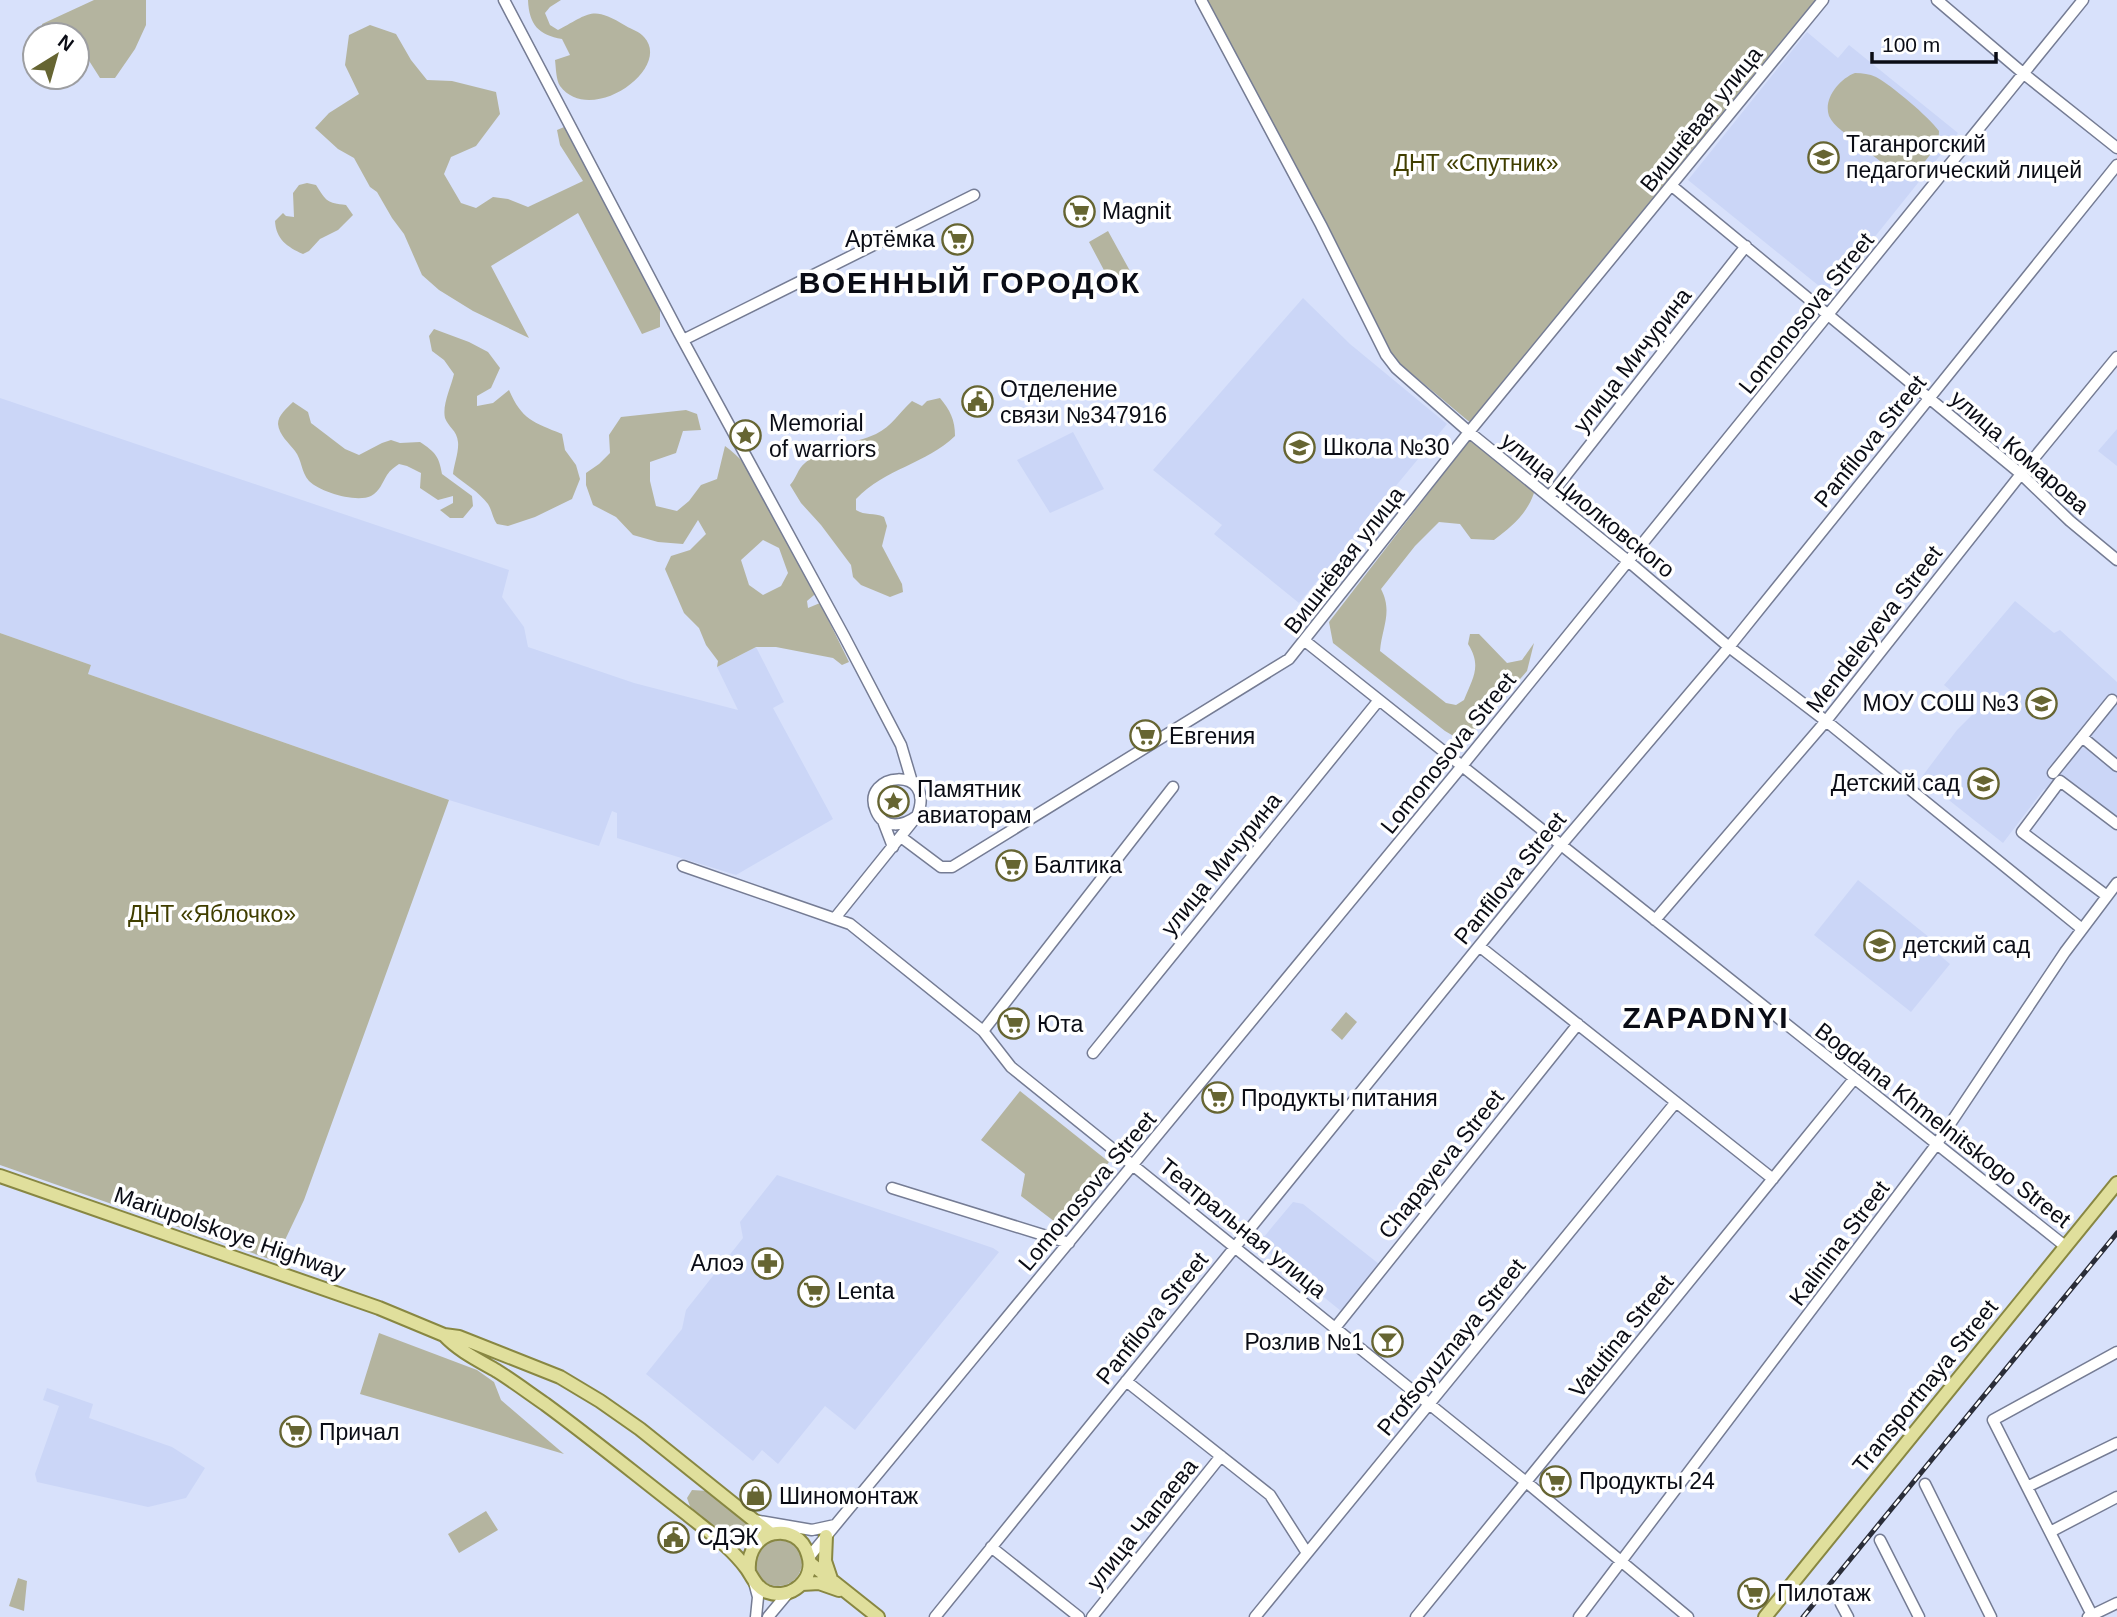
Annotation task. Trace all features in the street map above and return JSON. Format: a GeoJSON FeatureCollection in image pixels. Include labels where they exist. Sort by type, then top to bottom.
{"type":"FeatureCollection","features":[{"type":"Feature","properties":{"kind":"main road","name":"Mariupolskoye Highway"},"geometry":{"type":"LineString","coordinates":[[0,1176],[370,1304],[444,1335],[459,1337],[560,1377],[640,1429],[771,1534]]}},
{"type":"Feature","properties":{"kind":"main road","name":"Transportnaya Street"},"geometry":{"type":"LineString","coordinates":[[1765,1617],[2117,1183]]}},
{"type":"Feature","properties":{"kind":"main road","name":"Mariupolskoye Highway"},"geometry":{"type":"LineString","coordinates":[[444,1335],[455,1347],[533,1396],[729,1547],[752,1577]]}},
{"type":"Feature","properties":{"kind":"main road"},"geometry":{"type":"LineString","coordinates":[[771,1534],[786,1534],[797,1539],[806,1549],[809,1560],[808,1574],[802,1584],[788,1593],[767,1592],[752,1577],[748,1562],[753,1547],[763,1537],[771,1534]]}},
{"type":"Feature","properties":{"kind":"main road"},"geometry":{"type":"LineString","coordinates":[[826,1536],[825,1561],[831,1580]]}},
{"type":"Feature","properties":{"kind":"main road"},"geometry":{"type":"LineString","coordinates":[[809,1560],[878,1617]]}},
{"type":"Feature","properties":{"kind":"main road"},"geometry":{"type":"LineString","coordinates":[[802,1584],[830,1586],[863,1604]]}},
{"type":"Feature","properties":{"kind":"street"},"geometry":{"type":"LineString","coordinates":[[504,0],[683,340],[844,636],[901,745],[912,782],[920,792],[922,805],[917,816],[835,918]]}},
{"type":"Feature","properties":{"kind":"street","name":"улица Циолковского"},"geometry":{"type":"LineString","coordinates":[[1201,0],[1321,225],[1386,355],[1396,368],[1469,432],[1729,647],[1826,721],[2082,929]]}},
{"type":"Feature","properties":{"kind":"street","name":"Вишнёвая улица"},"geometry":{"type":"LineString","coordinates":[[901,837],[941,867],[952,867],[1289,659],[1306,641],[1469,432],[1823,0]]}},
{"type":"Feature","properties":{"kind":"street","name":"Lomonosova Street"},"geometry":{"type":"LineString","coordinates":[[809,1560],[826,1536],[1462,766],[2083,0]]}},
{"type":"Feature","properties":{"kind":"street"},"geometry":{"type":"LineString","coordinates":[[1944,2],[2024,74],[2117,148]]}},
{"type":"Feature","properties":{"kind":"street","name":"Panfilova Street"},"geometry":{"type":"LineString","coordinates":[[935,1617],[1561,845],[1729,647],[2117,165]]}},
{"type":"Feature","properties":{"kind":"street","name":"улица Комарова"},"geometry":{"type":"LineString","coordinates":[[1672,186],[2021,474],[2070,521],[2117,560]]}},
{"type":"Feature","properties":{"kind":"street"},"geometry":{"type":"LineString","coordinates":[[683,340],[974,195]]}},
{"type":"Feature","properties":{"kind":"street","name":"улица Мичурина"},"geometry":{"type":"LineString","coordinates":[[1549,496],[1746,246]]}},
{"type":"Feature","properties":{"kind":"street","name":"Mendeleyeva Street"},"geometry":{"type":"LineString","coordinates":[[1655,920],[1826,721],[2117,357]]}},
{"type":"Feature","properties":{"kind":"street","name":"Bogdana Khmelnitskogo Street"},"geometry":{"type":"LineString","coordinates":[[1306,641],[2065,1246]]}},
{"type":"Feature","properties":{"kind":"street","name":"улица Мичурина"},"geometry":{"type":"LineString","coordinates":[[1093,1053],[1379,700]]}},
{"type":"Feature","properties":{"kind":"street"},"geometry":{"type":"LineString","coordinates":[[2053,773],[2112,700]]}},
{"type":"Feature","properties":{"kind":"street"},"geometry":{"type":"LineString","coordinates":[[2082,737],[2117,766]]}},
{"type":"Feature","properties":{"kind":"street"},"geometry":{"type":"LineString","coordinates":[[893,847],[876,811],[874,799],[878,787],[888,779],[901,778],[912,782]]}},
{"type":"Feature","properties":{"kind":"street"},"geometry":{"type":"LineString","coordinates":[[2107,897],[2022,832],[2060,781],[2117,824]]}},
{"type":"Feature","properties":{"kind":"street"},"geometry":{"type":"LineString","coordinates":[[983,1031],[1173,787]]}},
{"type":"Feature","properties":{"kind":"street"},"geometry":{"type":"LineString","coordinates":[[883,821],[895,825],[907,824],[917,816]]}},
{"type":"Feature","properties":{"kind":"street","name":"Театральная улица"},"geometry":{"type":"LineString","coordinates":[[683,866],[849,924],[983,1031],[1011,1067],[1526,1482],[1688,1617]]}},
{"type":"Feature","properties":{"kind":"street","name":"Kalinina Street"},"geometry":{"type":"LineString","coordinates":[[1579,1617],[1937,1145],[2082,929],[2117,883]]}},
{"type":"Feature","properties":{"kind":"street"},"geometry":{"type":"LineString","coordinates":[[1479,946],[1773,1179]]}},
{"type":"Feature","properties":{"kind":"street","name":"Chapayeva Street"},"geometry":{"type":"LineString","coordinates":[[1335,1328],[1578,1024]]}},
{"type":"Feature","properties":{"kind":"street","name":"Vatutina Street"},"geometry":{"type":"LineString","coordinates":[[1416,1617],[1854,1079]]}},
{"type":"Feature","properties":{"kind":"street","name":"Profsoyuznaya Street"},"geometry":{"type":"LineString","coordinates":[[1255,1617],[1676,1102]]}},
{"type":"Feature","properties":{"kind":"street"},"geometry":{"type":"LineString","coordinates":[[892,1188],[1069,1243]]}},
{"type":"Feature","properties":{"kind":"street"},"geometry":{"type":"LineString","coordinates":[[2117,1352],[1993,1420],[2091,1616],[2117,1603]]}},
{"type":"Feature","properties":{"kind":"street"},"geometry":{"type":"LineString","coordinates":[[1126,1381],[1270,1494],[1307,1553]]}},
{"type":"Feature","properties":{"kind":"street"},"geometry":{"type":"LineString","coordinates":[[2027,1487],[2117,1443]]}},
{"type":"Feature","properties":{"kind":"street","name":"улица Чапаева"},"geometry":{"type":"LineString","coordinates":[[1092,1617],[1221,1455]]}},
{"type":"Feature","properties":{"kind":"street"},"geometry":{"type":"LineString","coordinates":[[1924,1484],[1991,1617]]}},
{"type":"Feature","properties":{"kind":"street"},"geometry":{"type":"LineString","coordinates":[[2050,1532],[2117,1497]]}},
{"type":"Feature","properties":{"kind":"street"},"geometry":{"type":"LineString","coordinates":[[754,1520],[812,1530],[836,1525]]}},
{"type":"Feature","properties":{"kind":"street"},"geometry":{"type":"LineString","coordinates":[[1880,1540],[1919,1617]]}},
{"type":"Feature","properties":{"kind":"street"},"geometry":{"type":"LineString","coordinates":[[991,1547],[1079,1617]]}},
{"type":"Feature","properties":{"kind":"street"},"geometry":{"type":"LineString","coordinates":[[752,1577],[758,1597],[756,1617]]}},
{"type":"Feature","properties":{"kind":"street"},"geometry":{"type":"LineString","coordinates":[[768,1617],[788,1593]]}},
{"type":"Feature","properties":{"kind":"street"},"geometry":{"type":"LineString","coordinates":[[1841,1604],[1848,1617]]}},
{"type":"Feature","properties":{"kind":"shaded area","name":"Таганрогский педагогический лицей"},"geometry":{"type":"Polygon","coordinates":[[[1807,32],[1838,58],[1849,45],[1958,133],[1829,294],[1688,180],[1807,32]]]}},
{"type":"Feature","properties":{"kind":"shaded area","name":"Школа №30"},"geometry":{"type":"Polygon","coordinates":[[[1303,298],[1350,344],[1447,424],[1299,603],[1214,534],[1222,525],[1153,470],[1303,298]]]}},
{"type":"Feature","properties":{"kind":"shaded area"},"geometry":{"type":"Polygon","coordinates":[[[0,398],[509,570],[502,597],[524,627],[528,647],[634,683],[738,710],[717,667],[756,647],[784,702],[773,708],[833,819],[736,875],[617,838],[617,813],[612,811],[599,846],[449,800],[88,674],[91,665],[0,633],[0,398]]]}},
{"type":"Feature","properties":{"kind":"shaded area"},"geometry":{"type":"Polygon","coordinates":[[[2117,429],[2117,466],[2098,451],[2117,429]]]}},
{"type":"Feature","properties":{"kind":"shaded area"},"geometry":{"type":"Polygon","coordinates":[[[1073,432],[1104,489],[1050,513],[1017,460],[1073,432]]]}},
{"type":"Feature","properties":{"kind":"shaded area","name":"МОУ СОШ №3"},"geometry":{"type":"Polygon","coordinates":[[[2015,601],[2054,633],[2060,630],[2117,682],[2117,820],[2058,775],[2003,843],[1921,778],[1957,730],[1976,711],[1944,685],[2015,601]]]}},
{"type":"Feature","properties":{"kind":"shaded area","name":"детский сад"},"geometry":{"type":"Polygon","coordinates":[[[1858,880],[1935,942],[1931,948],[1950,964],[1911,1012],[1814,935],[1858,880]]]}},
{"type":"Feature","properties":{"kind":"shaded area"},"geometry":{"type":"Polygon","coordinates":[[[777,1175],[999,1252],[855,1430],[825,1406],[778,1464],[762,1450],[753,1461],[646,1374],[682,1329],[686,1310],[743,1238],[740,1222],[777,1175]]]}},
{"type":"Feature","properties":{"kind":"shaded area"},"geometry":{"type":"Polygon","coordinates":[[[1293,1202],[1303,1204],[1379,1264],[1341,1311],[1258,1244],[1293,1202]]]}},
{"type":"Feature","properties":{"kind":"shaded area"},"geometry":{"type":"Polygon","coordinates":[[[47,1388],[93,1404],[89,1418],[172,1447],[205,1468],[186,1498],[148,1507],[37,1482],[35,1474],[59,1406],[43,1400],[47,1388]]]}},
{"type":"Feature","properties":{"kind":"green space"},"geometry":{"type":"Polygon","coordinates":[[[94,0],[146,0],[146,25],[135,49],[115,78],[100,78],[91,64],[91,21],[48,21],[94,0]]]}},
{"type":"Feature","properties":{"kind":"green space"},"geometry":{"type":"Polygon","coordinates":[[[528,0],[561,0],[545,13],[550,25],[558,30],[591,14],[615,19],[644,37],[650,50],[647,64],[638,77],[624,89],[608,97],[590,100],[574,97],[560,86],[556,74],[555,60],[570,55],[562,39],[547,35],[533,22],[528,0]]]}},
{"type":"Feature","properties":{"kind":"green space","name":"ДНТ «Спутник»"},"geometry":{"type":"Polygon","coordinates":[[[1206,0],[1820,0],[1473,425],[1392,357],[1206,0]]]}},
{"type":"Feature","properties":{"kind":"green space"},"geometry":{"type":"Polygon","coordinates":[[[370,25],[396,34],[427,80],[452,81],[496,92],[500,114],[476,146],[451,157],[444,174],[461,203],[476,208],[493,197],[508,199],[528,207],[583,181],[560,145],[557,130],[569,125],[660,306],[660,327],[642,334],[578,213],[491,266],[529,338],[473,311],[439,290],[422,275],[404,234],[377,192],[370,187],[354,158],[338,149],[315,128],[329,113],[359,94],[345,65],[349,35],[370,25]]]}},
{"type":"Feature","properties":{"kind":"green space"},"geometry":{"type":"Polygon","coordinates":[[[1855,73],[1871,75],[1883,81],[1919,110],[1939,131],[1936,147],[1918,169],[1906,172],[1891,168],[1831,120],[1828,110],[1830,97],[1838,85],[1855,73]]]}},
{"type":"Feature","properties":{"kind":"green space"},"geometry":{"type":"Polygon","coordinates":[[[299,185],[316,185],[328,200],[346,205],[353,215],[338,230],[320,239],[303,254],[283,242],[275,221],[283,213],[294,217],[293,193],[299,185]]]}},
{"type":"Feature","properties":{"kind":"green space"},"geometry":{"type":"Polygon","coordinates":[[[1108,231],[1135,280],[1115,291],[1089,242],[1108,231]]]}},
{"type":"Feature","properties":{"kind":"green space"},"geometry":{"type":"Polygon","coordinates":[[[434,329],[488,352],[500,368],[491,388],[477,396],[477,406],[493,403],[509,390],[519,408],[530,419],[562,434],[565,450],[576,465],[580,479],[572,499],[535,517],[508,526],[497,524],[484,500],[453,474],[458,442],[444,413],[454,374],[444,360],[432,351],[429,336],[434,329]]]}},
{"type":"Feature","properties":{"kind":"green space"},"geometry":{"type":"Polygon","coordinates":[[[940,398],[951,416],[955,436],[932,453],[880,480],[856,499],[856,510],[884,517],[887,526],[882,546],[902,584],[903,592],[890,597],[861,585],[853,577],[851,565],[801,503],[790,485],[803,465],[812,457],[882,431],[912,401],[922,406],[927,401],[940,398]]]}},
{"type":"Feature","properties":{"kind":"green space"},"geometry":{"type":"Polygon","coordinates":[[[293,402],[308,412],[311,423],[345,449],[359,455],[391,440],[400,443],[420,442],[436,455],[442,474],[472,496],[473,506],[463,518],[450,518],[440,510],[453,503],[453,496],[438,500],[420,488],[421,473],[399,464],[388,473],[377,492],[364,498],[338,495],[314,485],[306,477],[297,455],[279,428],[279,418],[293,402]]]}},
{"type":"Feature","properties":{"kind":"green space"},"geometry":{"type":"Polygon","coordinates":[[[686,410],[697,414],[701,430],[683,431],[676,453],[650,462],[650,481],[656,506],[677,511],[701,485],[717,479],[725,446],[740,458],[778,512],[820,590],[807,601],[808,608],[820,603],[849,662],[842,665],[833,658],[776,647],[756,647],[717,667],[718,661],[706,645],[699,628],[684,613],[665,569],[671,556],[690,550],[706,534],[698,520],[683,544],[658,542],[633,535],[616,517],[593,505],[586,485],[586,473],[610,453],[609,435],[621,417],[686,410]],[[763,540],[741,560],[749,585],[763,595],[781,586],[788,573],[779,548],[763,540]]]}},
{"type":"Feature","properties":{"kind":"green space"},"geometry":{"type":"Polygon","coordinates":[[[1468,442],[1481,442],[1519,472],[1534,493],[1523,514],[1494,540],[1471,539],[1460,524],[1439,522],[1415,546],[1381,589],[1386,612],[1380,651],[1446,703],[1456,705],[1464,700],[1473,678],[1475,659],[1468,644],[1470,634],[1479,634],[1507,663],[1522,660],[1534,643],[1527,671],[1462,741],[1445,731],[1333,643],[1329,622],[1468,442]]]}},
{"type":"Feature","properties":{"kind":"green space","name":"ДНТ «Яблочко»"},"geometry":{"type":"Polygon","coordinates":[[[0,633],[91,665],[88,674],[449,800],[304,1200],[275,1261],[0,1165],[0,633]]]}},
{"type":"Feature","properties":{"kind":"green space"},"geometry":{"type":"Polygon","coordinates":[[[1346,1012],[1357,1022],[1342,1040],[1331,1030],[1346,1012]]]}},
{"type":"Feature","properties":{"kind":"green space"},"geometry":{"type":"Polygon","coordinates":[[[1020,1091],[1109,1162],[1059,1225],[1021,1196],[1025,1174],[981,1140],[1020,1091]]]}},
{"type":"Feature","properties":{"kind":"green space"},"geometry":{"type":"Polygon","coordinates":[[[379,1333],[477,1370],[494,1382],[501,1400],[564,1454],[360,1394],[379,1333]]]}},
{"type":"Feature","properties":{"kind":"green space"},"geometry":{"type":"Polygon","coordinates":[[[692,1490],[708,1491],[752,1527],[738,1547],[692,1512],[687,1498],[692,1490]]]}},
{"type":"Feature","properties":{"kind":"green space"},"geometry":{"type":"Polygon","coordinates":[[[486,1511],[498,1530],[459,1553],[448,1534],[486,1511]]]}},
{"type":"Feature","properties":{"kind":"green space"},"geometry":{"type":"Polygon","coordinates":[[[778,1538],[795,1545],[802,1562],[795,1579],[778,1586],[761,1579],[754,1562],[761,1545],[778,1538]]]}},
{"type":"Feature","properties":{"kind":"green space"},"geometry":{"type":"Polygon","coordinates":[[[18,1578],[27,1581],[24,1611],[9,1606],[18,1578]]]}},
{"type":"Feature","properties":{"kind":"railway"},"geometry":{"type":"LineString","coordinates":[[1803,1617],[2117,1233]]}},
{"type":"Feature","properties":{"kind":"place","name":"Таганрогский педагогический лицей"},"geometry":{"type":"Point","coordinates":[1823,157]}},
{"type":"Feature","properties":{"kind":"place","name":"Magnit"},"geometry":{"type":"Point","coordinates":[1079,211]}},
{"type":"Feature","properties":{"kind":"place","name":"Артёмка"},"geometry":{"type":"Point","coordinates":[958,239]}},
{"type":"Feature","properties":{"kind":"place","name":"Отделение связи №347916"},"geometry":{"type":"Point","coordinates":[977,402]}},
{"type":"Feature","properties":{"kind":"place","name":"Memorial of warriors"},"geometry":{"type":"Point","coordinates":[746,436]}},
{"type":"Feature","properties":{"kind":"place","name":"Школа №30"},"geometry":{"type":"Point","coordinates":[1300,447]}},
{"type":"Feature","properties":{"kind":"place","name":"МОУ СОШ №3"},"geometry":{"type":"Point","coordinates":[2042,703]}},
{"type":"Feature","properties":{"kind":"place","name":"Евгения"},"geometry":{"type":"Point","coordinates":[1146,736]}},
{"type":"Feature","properties":{"kind":"place","name":"Детский сад"},"geometry":{"type":"Point","coordinates":[1983,783]}},
{"type":"Feature","properties":{"kind":"place","name":"Памятник авиаторам"},"geometry":{"type":"Point","coordinates":[894,802]}},
{"type":"Feature","properties":{"kind":"place","name":"Балтика"},"geometry":{"type":"Point","coordinates":[1011,865]}},
{"type":"Feature","properties":{"kind":"place","name":"детский сад"},"geometry":{"type":"Point","coordinates":[1880,945]}},
{"type":"Feature","properties":{"kind":"place","name":"Юта"},"geometry":{"type":"Point","coordinates":[1014,1024]}},
{"type":"Feature","properties":{"kind":"place","name":"Продукты питания"},"geometry":{"type":"Point","coordinates":[1218,1098]}},
{"type":"Feature","properties":{"kind":"place","name":"Алоэ"},"geometry":{"type":"Point","coordinates":[767,1263]}},
{"type":"Feature","properties":{"kind":"place","name":"Lenta"},"geometry":{"type":"Point","coordinates":[814,1291]}},
{"type":"Feature","properties":{"kind":"place","name":"Розлив №1"},"geometry":{"type":"Point","coordinates":[1387,1342]}},
{"type":"Feature","properties":{"kind":"place","name":"Причал"},"geometry":{"type":"Point","coordinates":[296,1432]}},
{"type":"Feature","properties":{"kind":"place","name":"Продукты 24"},"geometry":{"type":"Point","coordinates":[1556,1481]}},
{"type":"Feature","properties":{"kind":"place","name":"Шиномонтаж"},"geometry":{"type":"Point","coordinates":[756,1496]}},
{"type":"Feature","properties":{"kind":"place","name":"СДЭК"},"geometry":{"type":"Point","coordinates":[674,1537]}},
{"type":"Feature","properties":{"kind":"place","name":"Пилотаж"},"geometry":{"type":"Point","coordinates":[1754,1593]}},
{"type":"Feature","properties":{"kind":"district","name":"ВОЕННЫЙ ГОРОДОК"},"geometry":{"type":"Point","coordinates":[970,283]}},
{"type":"Feature","properties":{"kind":"district","name":"ZAPADNYI"},"geometry":{"type":"Point","coordinates":[1706,1018]}}]}
